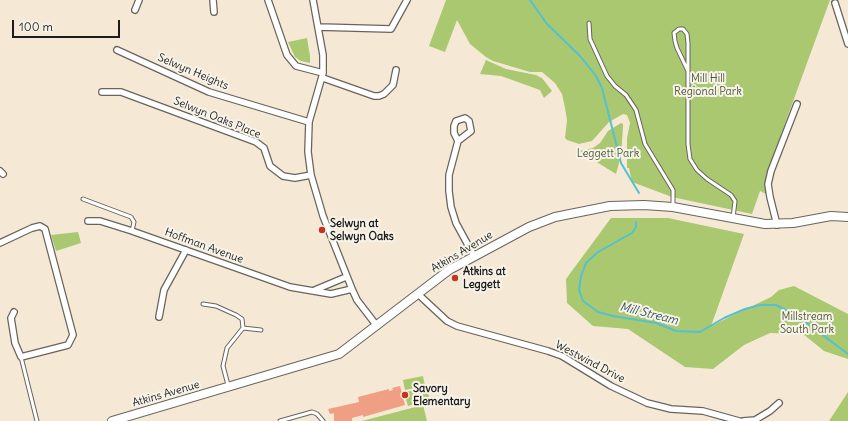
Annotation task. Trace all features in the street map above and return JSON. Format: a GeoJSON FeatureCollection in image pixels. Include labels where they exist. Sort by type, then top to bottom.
{"type":"FeatureCollection","features":[{"type":"Feature","properties":{"kind":"street"},"geometry":{"type":"LineString","coordinates":[[135,10],[139,0]]}},
{"type":"Feature","properties":{"kind":"street"},"geometry":{"type":"LineString","coordinates":[[213,0],[214,12]]}},
{"type":"Feature","properties":{"kind":"street"},"geometry":{"type":"LineString","coordinates":[[268,0],[287,55],[296,66],[323,75],[374,96],[384,94],[393,85],[396,70]]}},
{"type":"Feature","properties":{"kind":"street"},"geometry":{"type":"LineString","coordinates":[[312,0],[323,55],[323,75],[309,122],[308,152],[311,175],[323,216],[346,277],[357,300],[377,326]]}},
{"type":"Feature","properties":{"kind":"street"},"geometry":{"type":"LineString","coordinates":[[318,27],[391,29],[407,0]]}},
{"type":"Feature","properties":{"kind":"street"},"geometry":{"type":"LineString","coordinates":[[835,3],[848,44]]}},
{"type":"Feature","properties":{"kind":"street","name":"Selwyn Heights"},"geometry":{"type":"LineString","coordinates":[[117,50],[209,92],[309,122]]}},
{"type":"Feature","properties":{"kind":"street","name":"Selwyn Oaks Place"},"geometry":{"type":"LineString","coordinates":[[102,92],[121,92],[256,142],[264,148],[270,166],[283,176],[296,178],[311,175]]}},
{"type":"Feature","properties":{"kind":"street"},"geometry":{"type":"LineString","coordinates":[[777,225],[768,184],[771,171],[797,104]]}},
{"type":"Feature","properties":{"kind":"street"},"geometry":{"type":"LineString","coordinates":[[458,141],[449,175],[451,207],[456,223],[474,256]]}},
{"type":"Feature","properties":{"kind":"street","name":"Atkins Avenue"},"geometry":{"type":"LineString","coordinates":[[112,421],[339,354],[449,270],[529,227],[555,217],[610,206],[644,205],[673,208],[732,220],[777,225],[831,216],[848,217]]}},
{"type":"Feature","properties":{"kind":"street","name":"Hoffman Avenue"},"geometry":{"type":"LineString","coordinates":[[88,220],[100,221],[132,231],[290,287],[337,294],[352,289]]}},
{"type":"Feature","properties":{"kind":"street"},"geometry":{"type":"LineString","coordinates":[[0,243],[32,228],[40,226],[45,229],[73,335],[68,345],[21,357],[15,343],[11,318],[14,312]]}},
{"type":"Feature","properties":{"kind":"street"},"geometry":{"type":"LineString","coordinates":[[159,317],[164,290],[186,250]]}},
{"type":"Feature","properties":{"kind":"street","name":"Hoffman Avenue"},"geometry":{"type":"LineString","coordinates":[[314,290],[346,277]]}},
{"type":"Feature","properties":{"kind":"street","name":"Westwind Drive"},"geometry":{"type":"LineString","coordinates":[[418,294],[448,321],[457,326],[562,356],[611,386],[647,403],[670,409],[703,411],[739,421]]}},
{"type":"Feature","properties":{"kind":"street"},"geometry":{"type":"LineString","coordinates":[[743,421],[755,420],[770,411],[779,403]]}},
{"type":"Feature","properties":{"kind":"lane"},"geometry":{"type":"LineString","coordinates":[[589,23],[590,39],[607,76],[615,86],[626,95],[636,110],[645,144],[673,190],[673,208]]}},
{"type":"Feature","properties":{"kind":"lane"},"geometry":{"type":"LineString","coordinates":[[688,71],[675,41],[674,33],[679,29],[683,29],[687,34],[688,71],[688,144],[690,160],[696,170],[726,191],[735,201],[732,220]]}},
{"type":"Feature","properties":{"kind":"lane"},"geometry":{"type":"LineString","coordinates":[[83,199],[131,217],[134,222],[132,231]]}},
{"type":"Feature","properties":{"kind":"lane"},"geometry":{"type":"LineString","coordinates":[[203,304],[216,306],[242,319],[243,328],[227,348],[224,356],[223,366],[228,387]]}},
{"type":"Feature","properties":{"kind":"lane"},"geometry":{"type":"LineString","coordinates":[[243,328],[261,330]]}},
{"type":"Feature","properties":{"kind":"lane"},"geometry":{"type":"LineString","coordinates":[[21,357],[37,421]]}},
{"type":"Feature","properties":{"kind":"lane"},"geometry":{"type":"LineString","coordinates":[[280,421],[312,412],[317,414],[323,421]]}},
{"type":"Feature","properties":{"kind":"green space","name":"Mill Hill Regional Park"},"geometry":{"type":"Polygon","coordinates":[[[446,0],[830,0],[768,170],[766,194],[760,191],[752,214],[672,197],[632,182],[629,168],[627,168],[627,138],[630,123],[627,115],[623,114],[609,122],[592,141],[579,144],[567,140],[565,138],[567,120],[565,108],[562,94],[555,83],[542,72],[530,72],[493,61],[486,57],[470,44],[457,20],[445,52],[429,46],[446,0]]]}},
{"type":"Feature","properties":{"kind":"green space"},"geometry":{"type":"Polygon","coordinates":[[[307,38],[310,63],[301,61],[295,57],[288,42],[307,38]]]}},
{"type":"Feature","properties":{"kind":"green space"},"geometry":{"type":"Polygon","coordinates":[[[486,60],[506,69],[536,75],[542,78],[552,91],[544,98],[540,90],[501,76],[480,74],[486,60]]]}},
{"type":"Feature","properties":{"kind":"green space","name":"Leggett Park"},"geometry":{"type":"Polygon","coordinates":[[[621,123],[623,124],[623,127],[621,156],[616,174],[579,151],[593,148],[600,143],[608,131],[621,123]]]}},
{"type":"Feature","properties":{"kind":"green space","name":"Millstream South Park"},"geometry":{"type":"Polygon","coordinates":[[[611,218],[668,218],[744,234],[711,326],[771,297],[779,290],[794,286],[848,314],[848,359],[824,351],[803,334],[770,333],[744,345],[713,369],[685,367],[628,329],[593,326],[567,303],[566,279],[611,218]]]}},
{"type":"Feature","properties":{"kind":"green space"},"geometry":{"type":"Polygon","coordinates":[[[78,232],[81,243],[56,251],[51,235],[78,232]]]}},
{"type":"Feature","properties":{"kind":"green space"},"geometry":{"type":"Polygon","coordinates":[[[423,376],[425,386],[405,390],[403,380],[423,376]]]}},
{"type":"Feature","properties":{"kind":"green space"},"geometry":{"type":"Polygon","coordinates":[[[426,386],[430,400],[408,406],[404,393],[426,386]]]}},
{"type":"Feature","properties":{"kind":"green space"},"geometry":{"type":"Polygon","coordinates":[[[848,392],[848,421],[829,421],[848,392]]]}},
{"type":"Feature","properties":{"kind":"green space"},"geometry":{"type":"Polygon","coordinates":[[[423,405],[427,421],[362,421],[423,405]]]}},
{"type":"Feature","properties":{"kind":"building"},"geometry":{"type":"Polygon","coordinates":[[[400,386],[405,405],[363,417],[363,415],[352,418],[352,421],[334,421],[334,413],[330,414],[328,409],[359,402],[358,397],[389,389],[389,391],[393,390],[392,388],[400,386]]]}},
{"type":"Feature","properties":{"kind":"waterway","name":"Mill Stream"},"geometry":{"type":"LineString","coordinates":[[530,0],[547,24],[581,57],[596,76],[602,88],[621,163],[639,193]]}},
{"type":"Feature","properties":{"kind":"waterway","name":"Mill Stream"},"geometry":{"type":"LineString","coordinates":[[636,222],[636,227],[632,233],[598,252],[586,263],[581,276],[579,290],[583,301],[598,312],[656,323],[676,331],[700,332],[724,318],[745,309],[760,305],[776,305],[799,317],[848,354]]}},
{"type":"Feature","properties":{"kind":"place","name":"Selwyn at Selwyn Oaks"},"geometry":{"type":"Point","coordinates":[322,230]}},
{"type":"Feature","properties":{"kind":"place","name":"Atkins at Leggett"},"geometry":{"type":"Point","coordinates":[455,278]}},
{"type":"Feature","properties":{"kind":"place","name":"Savory Elementary"},"geometry":{"type":"Point","coordinates":[405,395]}}]}
